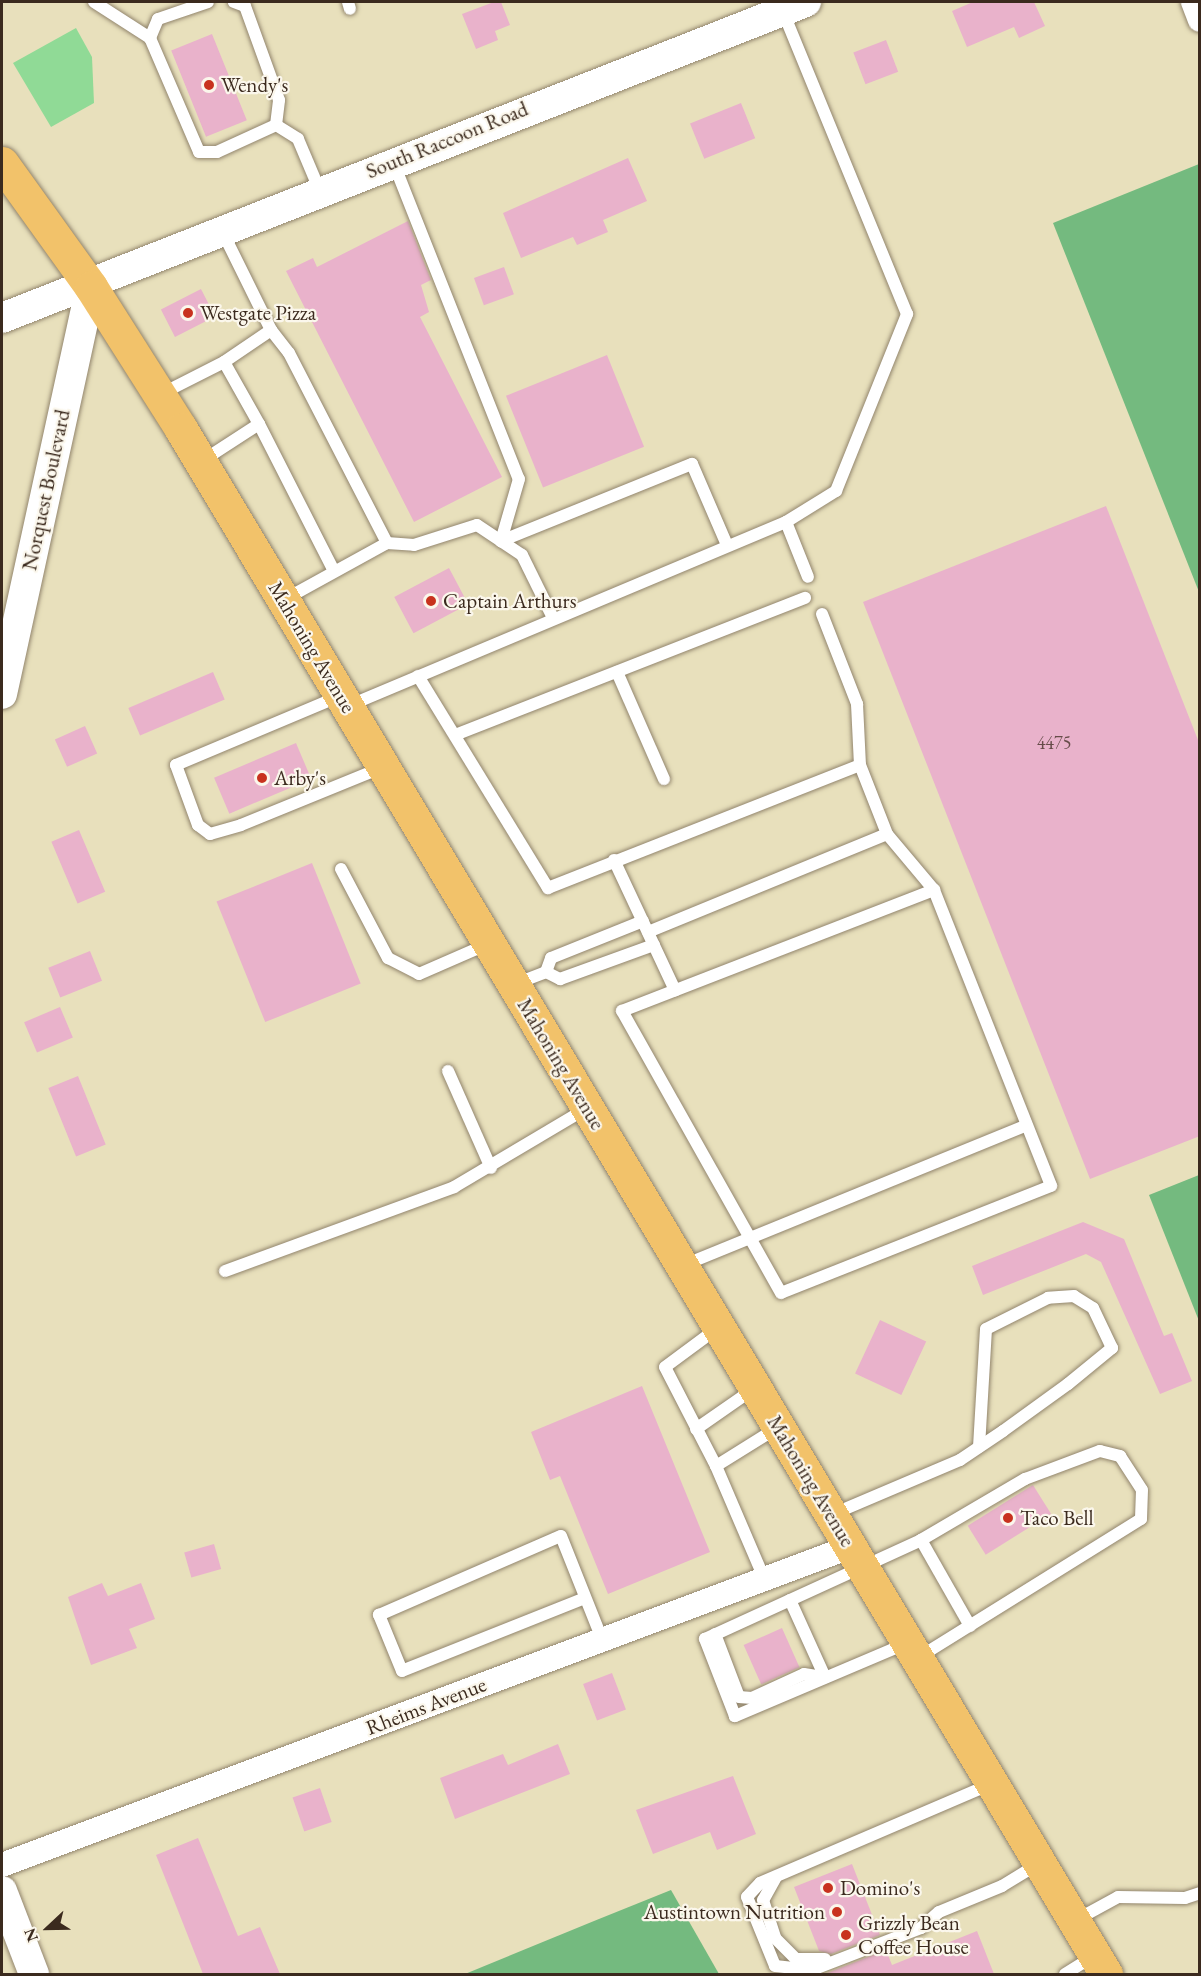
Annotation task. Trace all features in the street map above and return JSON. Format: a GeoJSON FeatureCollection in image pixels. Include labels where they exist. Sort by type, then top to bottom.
{"type":"FeatureCollection","features":[{"type":"Feature","properties":{"kind":"main road","name":"Mahoning Avenue"},"geometry":{"type":"LineString","coordinates":[[2,163],[91,287],[201,461],[1100,1965]]}},
{"type":"Feature","properties":{"kind":"street"},"geometry":{"type":"LineString","coordinates":[[1193,2],[1200,20]]}},
{"type":"Feature","properties":{"kind":"street","name":"South Raccoon Road"},"geometry":{"type":"LineString","coordinates":[[2,318],[91,287],[320,191],[795,6]]}},
{"type":"Feature","properties":{"kind":"street","name":"Norquest Boulevard"},"geometry":{"type":"LineString","coordinates":[[2,694],[91,287]]}},
{"type":"Feature","properties":{"kind":"street","name":"Rheims Avenue"},"geometry":{"type":"LineString","coordinates":[[2,1865],[764,1578],[856,1558]]}},
{"type":"Feature","properties":{"kind":"street"},"geometry":{"type":"LineString","coordinates":[[2,1891],[34,1974]]}},
{"type":"Feature","properties":{"kind":"lane"},"geometry":{"type":"LineString","coordinates":[[94,2],[150,38],[199,152],[218,152],[276,125]]}},
{"type":"Feature","properties":{"kind":"lane"},"geometry":{"type":"LineString","coordinates":[[150,38],[158,19],[208,2]]}},
{"type":"Feature","properties":{"kind":"lane"},"geometry":{"type":"LineString","coordinates":[[234,2],[245,6],[279,100],[276,125]]}},
{"type":"Feature","properties":{"kind":"lane"},"geometry":{"type":"LineString","coordinates":[[384,767],[242,825],[210,834],[198,825],[177,765],[344,701],[418,676],[786,522],[836,491],[907,314],[795,6]]}},
{"type":"Feature","properties":{"kind":"lane"},"geometry":{"type":"LineString","coordinates":[[276,125],[298,140],[320,191]]}},
{"type":"Feature","properties":{"kind":"lane"},"geometry":{"type":"LineString","coordinates":[[393,162],[519,479],[501,541]]}},
{"type":"Feature","properties":{"kind":"lane"},"geometry":{"type":"LineString","coordinates":[[222,231],[271,330],[289,353],[387,543]]}},
{"type":"Feature","properties":{"kind":"lane"},"geometry":{"type":"LineString","coordinates":[[160,395],[224,362],[271,330]]}},
{"type":"Feature","properties":{"kind":"lane"},"geometry":{"type":"LineString","coordinates":[[224,362],[259,424],[334,571]]}},
{"type":"Feature","properties":{"kind":"lane"},"geometry":{"type":"LineString","coordinates":[[201,461],[259,424]]}},
{"type":"Feature","properties":{"kind":"lane"},"geometry":{"type":"LineString","coordinates":[[501,541],[692,464],[727,545]]}},
{"type":"Feature","properties":{"kind":"lane"},"geometry":{"type":"LineString","coordinates":[[786,522],[808,577]]}},
{"type":"Feature","properties":{"kind":"lane"},"geometry":{"type":"LineString","coordinates":[[284,600],[387,543],[414,545],[477,525],[522,555],[553,618]]}},
{"type":"Feature","properties":{"kind":"lane"},"geometry":{"type":"LineString","coordinates":[[455,735],[805,598]]}},
{"type":"Feature","properties":{"kind":"lane"},"geometry":{"type":"LineString","coordinates":[[822,614],[857,704],[860,765],[887,834],[934,890],[1051,1186],[782,1293],[622,1011],[934,890]]}},
{"type":"Feature","properties":{"kind":"lane"},"geometry":{"type":"LineString","coordinates":[[617,672],[664,779]]}},
{"type":"Feature","properties":{"kind":"lane"},"geometry":{"type":"LineString","coordinates":[[418,676],[548,888],[614,860],[860,765]]}},
{"type":"Feature","properties":{"kind":"lane"},"geometry":{"type":"LineString","coordinates":[[546,972],[550,958],[645,926],[887,834]]}},
{"type":"Feature","properties":{"kind":"lane"},"geometry":{"type":"LineString","coordinates":[[614,860],[675,990]]}},
{"type":"Feature","properties":{"kind":"lane"},"geometry":{"type":"LineString","coordinates":[[341,869],[388,958],[419,974],[489,944]]}},
{"type":"Feature","properties":{"kind":"lane"},"geometry":{"type":"LineString","coordinates":[[513,984],[546,972],[560,979],[654,945]]}},
{"type":"Feature","properties":{"kind":"lane"},"geometry":{"type":"LineString","coordinates":[[448,1071],[491,1168]]}},
{"type":"Feature","properties":{"kind":"lane"},"geometry":{"type":"LineString","coordinates":[[225,1271],[454,1188],[588,1108]]}},
{"type":"Feature","properties":{"kind":"lane"},"geometry":{"type":"LineString","coordinates":[[682,1266],[1027,1125]]}},
{"type":"Feature","properties":{"kind":"lane"},"geometry":{"type":"LineString","coordinates":[[831,1515],[888,1494],[980,1447],[1112,1348],[1093,1308],[1074,1296],[1048,1298],[986,1329],[980,1447]]}},
{"type":"Feature","properties":{"kind":"lane"},"geometry":{"type":"LineString","coordinates":[[719,1327],[664,1367],[716,1466],[764,1578]]}},
{"type":"Feature","properties":{"kind":"lane"},"geometry":{"type":"LineString","coordinates":[[696,1429],[755,1388]]}},
{"type":"Feature","properties":{"kind":"lane"},"geometry":{"type":"LineString","coordinates":[[716,1466],[778,1427]]}},
{"type":"Feature","properties":{"kind":"lane"},"geometry":{"type":"LineString","coordinates":[[1100,1451],[1120,1456],[1142,1490],[1141,1519],[970,1626],[912,1651],[825,1677],[735,1716],[705,1639],[790,1600],[856,1558],[921,1540],[1025,1479],[1100,1451]]}},
{"type":"Feature","properties":{"kind":"lane"},"geometry":{"type":"LineString","coordinates":[[585,1598],[402,1671],[379,1615],[561,1536],[602,1639]]}},
{"type":"Feature","properties":{"kind":"lane"},"geometry":{"type":"LineString","coordinates":[[921,1540],[970,1626]]}},
{"type":"Feature","properties":{"kind":"lane"},"geometry":{"type":"LineString","coordinates":[[790,1600],[825,1677]]}},
{"type":"Feature","properties":{"kind":"lane"},"geometry":{"type":"LineString","coordinates":[[715,1634],[739,1697],[752,1698],[804,1674],[825,1677]]}},
{"type":"Feature","properties":{"kind":"lane"},"geometry":{"type":"LineString","coordinates":[[939,1912],[921,1928],[812,1970],[775,1966],[747,1897],[777,1876],[955,1804],[992,1784]]}},
{"type":"Feature","properties":{"kind":"lane"},"geometry":{"type":"LineString","coordinates":[[777,1876],[763,1900],[764,1914],[783,1949],[804,1961],[827,1958],[1002,1886],[1039,1863]]}},
{"type":"Feature","properties":{"kind":"lane"},"geometry":{"type":"LineString","coordinates":[[1074,1922],[1118,1897],[1185,1898],[1200,1893]]}},
{"type":"Feature","properties":{"kind":"lane"},"geometry":{"type":"LineString","coordinates":[[1065,1974],[1100,1965]]}},
{"type":"Feature","properties":{"kind":"green space"},"geometry":{"type":"Polygon","coordinates":[[[76,28],[92,57],[94,103],[51,127],[13,63],[76,28]]]}},
{"type":"Feature","properties":{"kind":"green space"},"geometry":{"type":"Polygon","coordinates":[[[1199,164],[1199,592],[1053,223],[1199,164]]]}},
{"type":"Feature","properties":{"kind":"green space"},"geometry":{"type":"Polygon","coordinates":[[[1199,1175],[1199,1321],[1149,1195],[1199,1175]]]}},
{"type":"Feature","properties":{"kind":"green space"},"geometry":{"type":"Polygon","coordinates":[[[671,1890],[719,1974],[465,1974],[594,1921],[671,1890]]]}},
{"type":"Feature","properties":{"kind":"building"},"geometry":{"type":"Polygon","coordinates":[[[494,2],[501,2],[510,25],[495,31],[498,40],[476,49],[462,14],[494,2]]]}},
{"type":"Feature","properties":{"kind":"building"},"geometry":{"type":"Polygon","coordinates":[[[973,2],[1034,2],[1045,26],[1019,38],[1014,27],[967,47],[952,11],[973,2]]]}},
{"type":"Feature","properties":{"kind":"building","name":"Wendy's"},"geometry":{"type":"Polygon","coordinates":[[[212,34],[247,120],[206,137],[171,50],[212,34]]]}},
{"type":"Feature","properties":{"kind":"building"},"geometry":{"type":"Polygon","coordinates":[[[886,40],[898,72],[866,84],[853,53],[886,40]]]}},
{"type":"Feature","properties":{"kind":"building"},"geometry":{"type":"Polygon","coordinates":[[[741,103],[755,138],[704,159],[690,124],[741,103]]]}},
{"type":"Feature","properties":{"kind":"building"},"geometry":{"type":"Polygon","coordinates":[[[628,158],[647,201],[603,220],[608,232],[577,245],[573,237],[521,258],[503,213],[628,158]]]}},
{"type":"Feature","properties":{"kind":"building"},"geometry":{"type":"Polygon","coordinates":[[[408,221],[431,280],[421,285],[429,312],[420,317],[502,477],[414,522],[286,271],[313,258],[317,267],[408,221]]]}},
{"type":"Feature","properties":{"kind":"building"},"geometry":{"type":"Polygon","coordinates":[[[504,267],[514,294],[484,305],[474,278],[504,267]]]}},
{"type":"Feature","properties":{"kind":"building","name":"Westgate Pizza"},"geometry":{"type":"Polygon","coordinates":[[[201,289],[215,317],[175,337],[161,309],[201,289]]]}},
{"type":"Feature","properties":{"kind":"building"},"geometry":{"type":"Polygon","coordinates":[[[607,355],[644,447],[543,488],[506,396],[607,355]]]}},
{"type":"Feature","properties":{"kind":"building"},"geometry":{"type":"Polygon","coordinates":[[[1106,506],[1200,745],[1200,1136],[1090,1179],[863,602],[1106,506]]]}},
{"type":"Feature","properties":{"kind":"building","name":"Captain Arthurs"},"geometry":{"type":"Polygon","coordinates":[[[449,568],[468,604],[414,633],[394,597],[449,568]]]}},
{"type":"Feature","properties":{"kind":"building"},"geometry":{"type":"Polygon","coordinates":[[[213,672],[225,700],[140,736],[128,708],[213,672]]]}},
{"type":"Feature","properties":{"kind":"building"},"geometry":{"type":"Polygon","coordinates":[[[85,726],[97,753],[67,767],[55,739],[85,726]]]}},
{"type":"Feature","properties":{"kind":"building","name":"Arby's"},"geometry":{"type":"Polygon","coordinates":[[[296,743],[311,779],[229,814],[214,778],[296,743]]]}},
{"type":"Feature","properties":{"kind":"building"},"geometry":{"type":"Polygon","coordinates":[[[79,830],[105,892],[78,903],[51,842],[79,830]]]}},
{"type":"Feature","properties":{"kind":"building"},"geometry":{"type":"Polygon","coordinates":[[[312,863],[361,984],[265,1022],[217,902],[312,863]]]}},
{"type":"Feature","properties":{"kind":"building"},"geometry":{"type":"Polygon","coordinates":[[[90,951],[102,981],[60,998],[48,968],[90,951]]]}},
{"type":"Feature","properties":{"kind":"building"},"geometry":{"type":"Polygon","coordinates":[[[60,1007],[73,1037],[37,1053],[24,1022],[60,1007]]]}},
{"type":"Feature","properties":{"kind":"building"},"geometry":{"type":"Polygon","coordinates":[[[78,1076],[106,1145],[76,1157],[48,1088],[78,1076]]]}},
{"type":"Feature","properties":{"kind":"building"},"geometry":{"type":"Polygon","coordinates":[[[1083,1222],[1124,1239],[1164,1336],[1172,1333],[1192,1381],[1160,1394],[1101,1262],[1086,1254],[983,1295],[972,1266],[1083,1222]]]}},
{"type":"Feature","properties":{"kind":"building"},"geometry":{"type":"Polygon","coordinates":[[[880,1320],[926,1342],[901,1395],[855,1373],[880,1320]]]}},
{"type":"Feature","properties":{"kind":"building"},"geometry":{"type":"Polygon","coordinates":[[[642,1386],[710,1552],[608,1594],[560,1476],[550,1480],[531,1432],[642,1386]]]}},
{"type":"Feature","properties":{"kind":"building","name":"Taco Bell"},"geometry":{"type":"Polygon","coordinates":[[[1033,1485],[1051,1514],[986,1555],[968,1526],[1033,1485]]]}},
{"type":"Feature","properties":{"kind":"building"},"geometry":{"type":"Polygon","coordinates":[[[214,1544],[221,1569],[191,1578],[184,1553],[214,1544]]]}},
{"type":"Feature","properties":{"kind":"building"},"geometry":{"type":"Polygon","coordinates":[[[102,1583],[108,1596],[141,1583],[155,1619],[129,1629],[137,1648],[91,1665],[68,1597],[102,1583]]]}},
{"type":"Feature","properties":{"kind":"building"},"geometry":{"type":"Polygon","coordinates":[[[782,1628],[799,1667],[761,1684],[744,1645],[782,1628]]]}},
{"type":"Feature","properties":{"kind":"building"},"geometry":{"type":"Polygon","coordinates":[[[612,1673],[626,1709],[597,1721],[583,1684],[612,1673]]]}},
{"type":"Feature","properties":{"kind":"building"},"geometry":{"type":"Polygon","coordinates":[[[558,1744],[570,1774],[455,1819],[440,1778],[503,1754],[508,1765],[558,1744]]]}},
{"type":"Feature","properties":{"kind":"building"},"geometry":{"type":"Polygon","coordinates":[[[733,1776],[756,1834],[717,1850],[710,1832],[653,1854],[636,1810],[733,1776]]]}},
{"type":"Feature","properties":{"kind":"building"},"geometry":{"type":"Polygon","coordinates":[[[320,1788],[332,1822],[304,1831],[293,1797],[320,1788]]]}},
{"type":"Feature","properties":{"kind":"building"},"geometry":{"type":"Polygon","coordinates":[[[198,1838],[238,1936],[260,1927],[280,1974],[203,1974],[156,1855],[198,1838]]]}},
{"type":"Feature","properties":{"kind":"building"},"geometry":{"type":"Polygon","coordinates":[[[852,1864],[880,1935],[831,1954],[819,1951],[794,1887],[852,1864]]]}},
{"type":"Feature","properties":{"kind":"building"},"geometry":{"type":"Polygon","coordinates":[[[977,1931],[994,1974],[827,1973],[886,1950],[892,1965],[977,1931]]]}},
{"type":"Feature","properties":{"kind":"place","name":"Wendy's"},"geometry":{"type":"Point","coordinates":[209,85]}},
{"type":"Feature","properties":{"kind":"place","name":"Westgate Pizza"},"geometry":{"type":"Point","coordinates":[188,313]}},
{"type":"Feature","properties":{"kind":"place","name":"Captain Arthurs"},"geometry":{"type":"Point","coordinates":[431,601]}},
{"type":"Feature","properties":{"kind":"place","name":"Arby's"},"geometry":{"type":"Point","coordinates":[262,778]}},
{"type":"Feature","properties":{"kind":"place","name":"Taco Bell"},"geometry":{"type":"Point","coordinates":[1008,1518]}},
{"type":"Feature","properties":{"kind":"place","name":"Domino's"},"geometry":{"type":"Point","coordinates":[828,1888]}},
{"type":"Feature","properties":{"kind":"place","name":"Austintown Nutrition"},"geometry":{"type":"Point","coordinates":[837,1912]}},
{"type":"Feature","properties":{"kind":"place","name":"Grizzly Bean Coffee House"},"geometry":{"type":"Point","coordinates":[846,1935]}}]}
